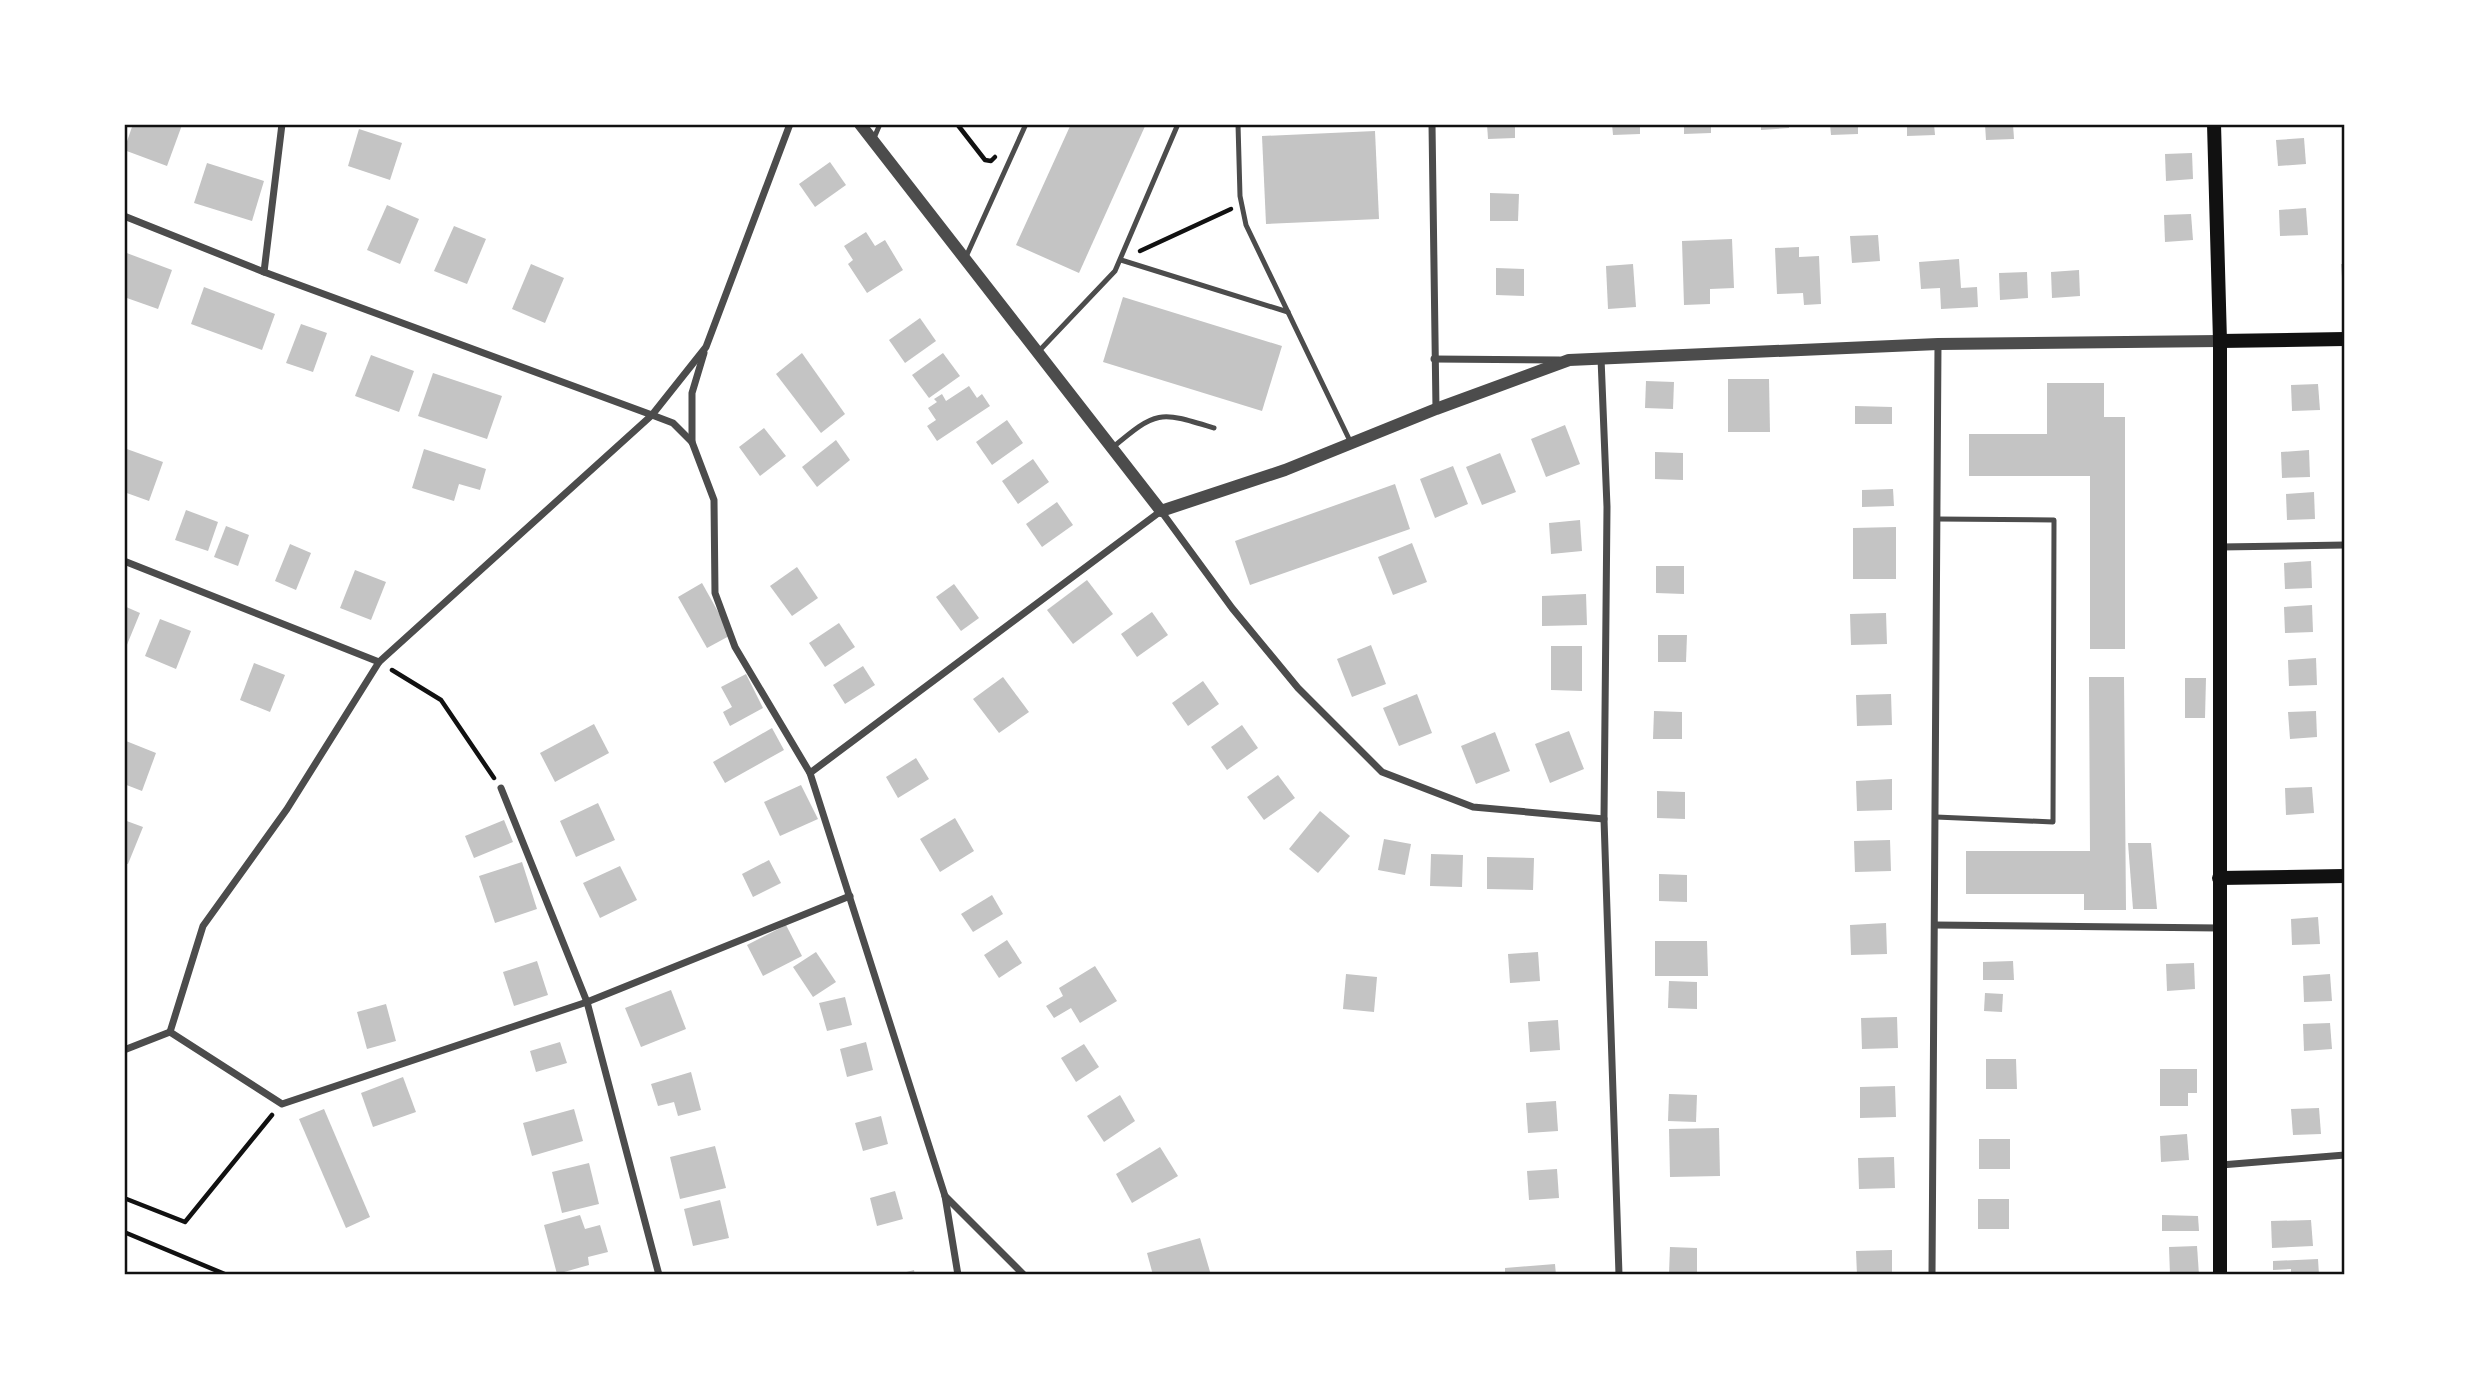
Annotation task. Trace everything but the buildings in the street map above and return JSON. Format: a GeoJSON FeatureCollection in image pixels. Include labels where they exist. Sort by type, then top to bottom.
{"type":"FeatureCollection","features":[{"type":"Feature","properties":{"kind":"main road"},"geometry":{"type":"LineString","coordinates":[[2214,124],[2220,341],[2220,1275]]}},
{"type":"Feature","properties":{"kind":"main road"},"geometry":{"type":"LineString","coordinates":[[2220,341],[2345,339]]}},
{"type":"Feature","properties":{"kind":"main road"},"geometry":{"type":"LineString","coordinates":[[2219,878],[2345,876]]}},
{"type":"Feature","properties":{"kind":"street"},"geometry":{"type":"LineString","coordinates":[[264,272],[282,124]]}},
{"type":"Feature","properties":{"kind":"street"},"geometry":{"type":"LineString","coordinates":[[790,124],[706,347],[692,393],[692,442],[714,500],[715,593],[735,647],[810,773],[944,1196],[958,1275]]}},
{"type":"Feature","properties":{"kind":"street"},"geometry":{"type":"LineString","coordinates":[[860,124],[1161,511],[1232,608],[1298,688],[1382,772],[1473,807],[1604,819]]}},
{"type":"Feature","properties":{"kind":"street"},"geometry":{"type":"LineString","coordinates":[[1432,124],[1436,409]]}},
{"type":"Feature","properties":{"kind":"street"},"geometry":{"type":"LineString","coordinates":[[124,216],[264,272],[673,423],[692,442]]}},
{"type":"Feature","properties":{"kind":"street"},"geometry":{"type":"LineString","coordinates":[[1434,359],[1569,360],[1938,344],[2220,341]]}},
{"type":"Feature","properties":{"kind":"street"},"geometry":{"type":"LineString","coordinates":[[1931,1275],[1938,344]]}},
{"type":"Feature","properties":{"kind":"street"},"geometry":{"type":"LineString","coordinates":[[170,1032],[203,926],[287,809],[379,662],[652,415],[706,347]]}},
{"type":"Feature","properties":{"kind":"street"},"geometry":{"type":"LineString","coordinates":[[1601,358],[1607,507],[1604,819],[1619,1275]]}},
{"type":"Feature","properties":{"kind":"street"},"geometry":{"type":"LineString","coordinates":[[810,773],[1161,511],[1285,470],[1436,409],[1569,360]]}},
{"type":"Feature","properties":{"kind":"street"},"geometry":{"type":"LineString","coordinates":[[2220,547],[2345,545]]}},
{"type":"Feature","properties":{"kind":"street"},"geometry":{"type":"LineString","coordinates":[[124,561],[379,662]]}},
{"type":"Feature","properties":{"kind":"street"},"geometry":{"type":"LineString","coordinates":[[501,788],[587,1002],[659,1275]]}},
{"type":"Feature","properties":{"kind":"street"},"geometry":{"type":"LineString","coordinates":[[170,1032],[282,1104],[587,1002],[850,895]]}},
{"type":"Feature","properties":{"kind":"street"},"geometry":{"type":"LineString","coordinates":[[1935,925],[2219,928]]}},
{"type":"Feature","properties":{"kind":"street"},"geometry":{"type":"LineString","coordinates":[[124,1050],[170,1032]]}},
{"type":"Feature","properties":{"kind":"street"},"geometry":{"type":"LineString","coordinates":[[2221,1165],[2345,1155]]}},
{"type":"Feature","properties":{"kind":"street"},"geometry":{"type":"LineString","coordinates":[[944,1196],[1024,1275]]}},
{"type":"Feature","properties":{"kind":"lane"},"geometry":{"type":"LineString","coordinates":[[873,141],[880,124]]}},
{"type":"Feature","properties":{"kind":"lane"},"geometry":{"type":"LineString","coordinates":[[965,259],[1026,124]]}},
{"type":"Feature","properties":{"kind":"lane"},"geometry":{"type":"LineString","coordinates":[[1038,352],[1109,278],[1121,260],[1178,124]]}},
{"type":"Feature","properties":{"kind":"lane"},"geometry":{"type":"LineString","coordinates":[[1238,124],[1241,205],[1246,225],[1352,444]]}},
{"type":"Feature","properties":{"kind":"lane"},"geometry":{"type":"LineString","coordinates":[[1121,260],[1288,312]]}},
{"type":"Feature","properties":{"kind":"lane"},"geometry":{"type":"LineString","coordinates":[[1112,448],[1139,425],[1150,418],[1163,415],[1214,428]]}},
{"type":"Feature","properties":{"kind":"lane"},"geometry":{"type":"LineString","coordinates":[[1936,817],[2053,822],[2054,520],[1937,519]]}},
{"type":"Feature","properties":{"kind":"path"},"geometry":{"type":"LineString","coordinates":[[957,124],[985,160],[994,159],[999,148]]}},
{"type":"Feature","properties":{"kind":"path"},"geometry":{"type":"LineString","coordinates":[[1121,260],[1241,205]]}},
{"type":"Feature","properties":{"kind":"path"},"geometry":{"type":"LineString","coordinates":[[379,662],[441,699],[501,788]]}},
{"type":"Feature","properties":{"kind":"path"},"geometry":{"type":"LineString","coordinates":[[124,1198],[185,1222],[282,1104]]}},
{"type":"Feature","properties":{"kind":"path"},"geometry":{"type":"LineString","coordinates":[[124,1232],[227,1275]]}}]}
